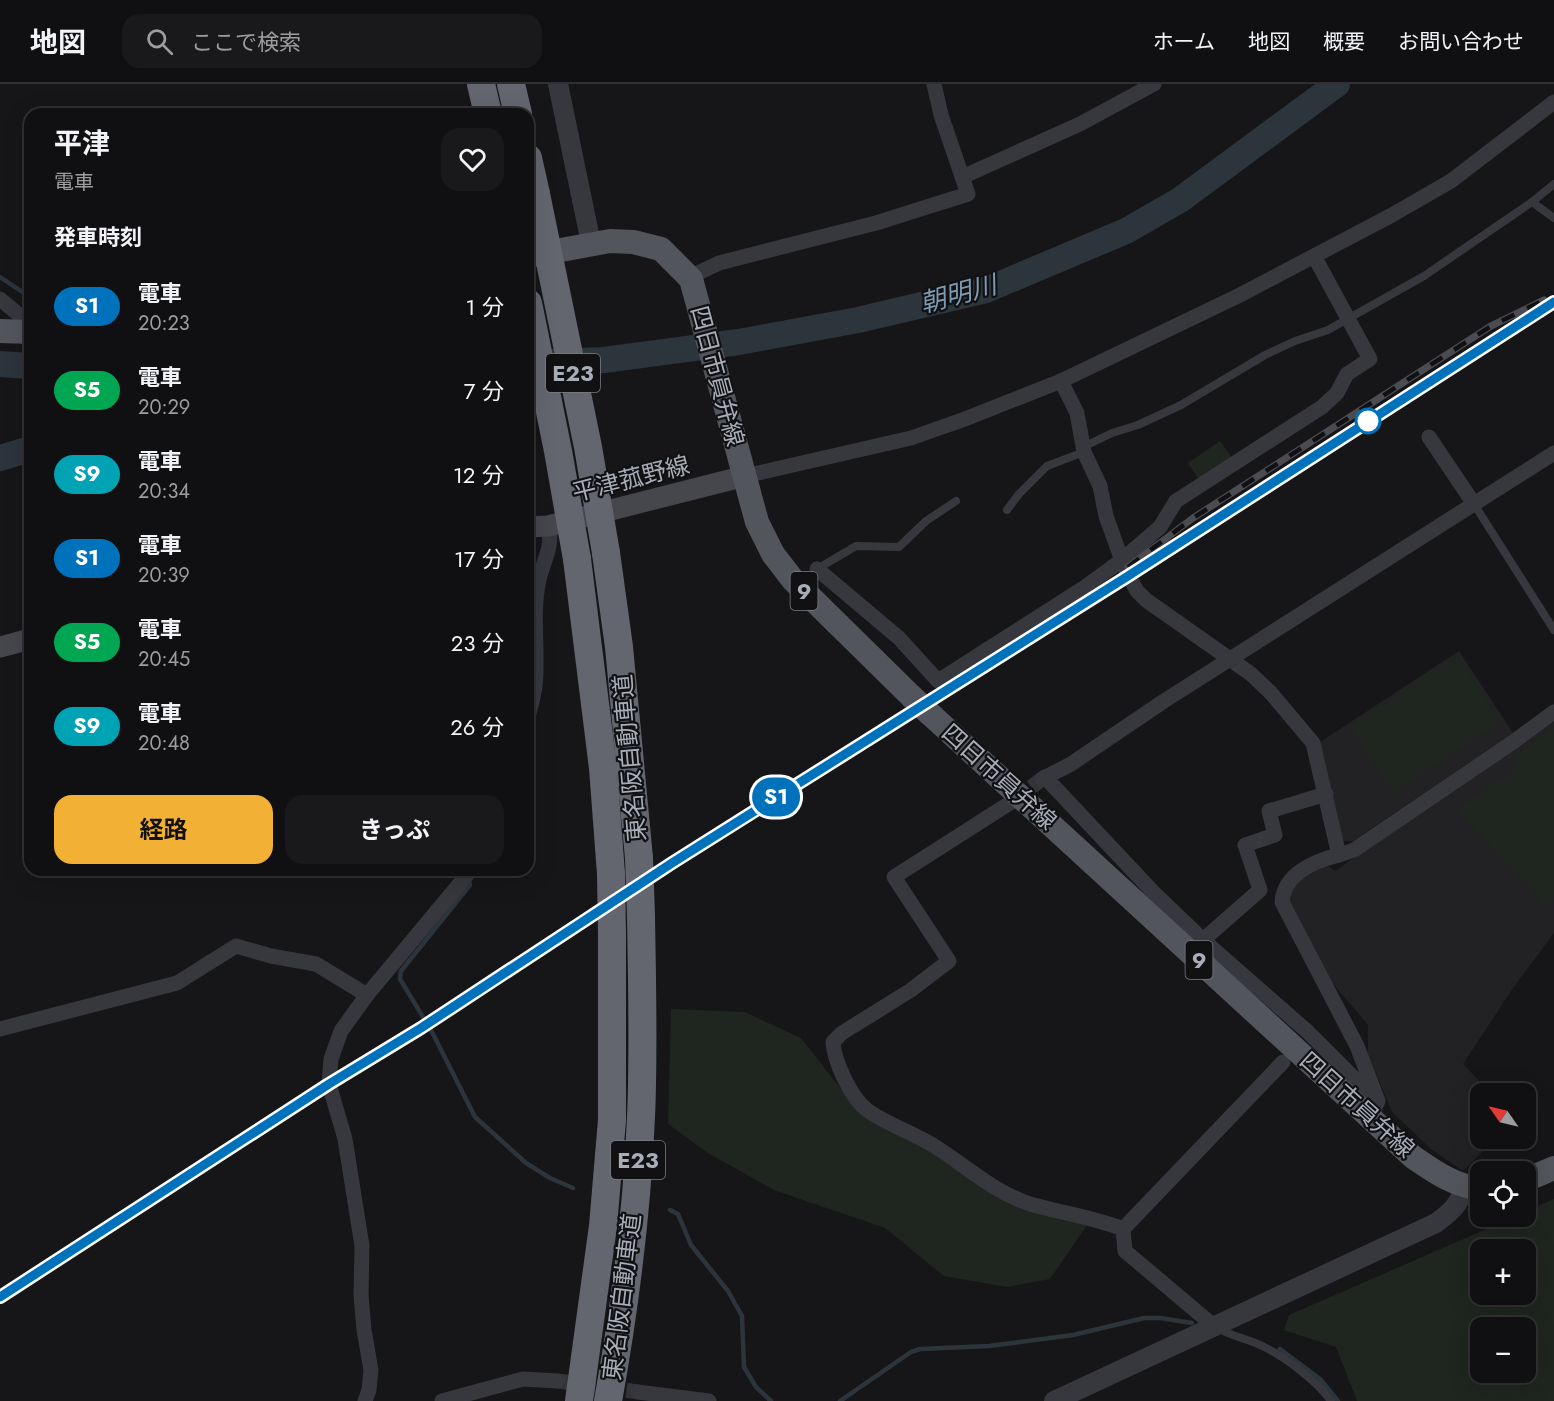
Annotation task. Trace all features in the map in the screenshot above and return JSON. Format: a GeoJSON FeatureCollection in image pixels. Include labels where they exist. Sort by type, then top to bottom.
{"type":"FeatureCollection","features":[{"type":"Feature","properties":{"kind":"highway"},"geometry":{"type":"LineString","coordinates":[[481,84],[487,108]]}},
{"type":"Feature","properties":{"kind":"highway"},"geometry":{"type":"LineString","coordinates":[[512,84],[517,108]]}},
{"type":"Feature","properties":{"kind":"highway","name":"東名阪自動車道"},"geometry":{"type":"LineString","coordinates":[[534,185],[588,447],[606,553],[620,647],[639,858],[643,1014],[641,1117],[633,1229],[625,1298],[608,1401]]}},
{"type":"Feature","properties":{"kind":"highway","name":"東名阪自動車道"},"geometry":{"type":"LineString","coordinates":[[534,333],[577,559],[603,768],[611,874],[612,1120],[603,1226],[579,1401]]}},
{"type":"Feature","properties":{"kind":"main road","name":"四日市員弁線"},"geometry":{"type":"LineString","coordinates":[[534,255],[610,241],[651,246],[661,249],[670,257],[691,279],[758,522],[773,554],[793,580],[929,713],[1374,1109],[1413,1157],[1444,1179],[1470,1187]]}},
{"type":"Feature","properties":{"kind":"main road"},"geometry":{"type":"LineString","coordinates":[[0,331],[24,332]]}},
{"type":"Feature","properties":{"kind":"main road","name":"平津菰野線"},"geometry":{"type":"LineString","coordinates":[[538,527],[742,467]]}},
{"type":"Feature","properties":{"kind":"main road"},"geometry":{"type":"LineString","coordinates":[[0,647],[24,641]]}},
{"type":"Feature","properties":{"kind":"main road"},"geometry":{"type":"LineString","coordinates":[[1536,1176],[1554,1168]]}},
{"type":"Feature","properties":{"kind":"street"},"geometry":{"type":"LineString","coordinates":[[558,84],[591,243]]}},
{"type":"Feature","properties":{"kind":"street"},"geometry":{"type":"LineString","coordinates":[[691,279],[696,274],[719,263],[876,223],[968,194],[941,115],[934,84]]}},
{"type":"Feature","properties":{"kind":"street"},"geometry":{"type":"LineString","coordinates":[[962,177],[1080,124],[1154,84]]}},
{"type":"Feature","properties":{"kind":"street"},"geometry":{"type":"LineString","coordinates":[[742,467],[911,438],[1060,381],[1238,296],[1392,215],[1451,181],[1554,102]]}},
{"type":"Feature","properties":{"kind":"street"},"geometry":{"type":"LineString","coordinates":[[817,569],[899,638],[938,681],[1085,587],[1122,560],[1160,527],[1176,501],[1322,407],[1337,393],[1347,374],[1370,359],[1314,256]]}},
{"type":"Feature","properties":{"kind":"street"},"geometry":{"type":"LineString","coordinates":[[0,299],[24,319]]}},
{"type":"Feature","properties":{"kind":"street"},"geometry":{"type":"LineString","coordinates":[[1060,381],[1077,413],[1083,449],[1101,486],[1106,516],[1128,576],[1146,600],[1228,660],[1251,674],[1271,693],[1313,743],[1339,855]]}},
{"type":"Feature","properties":{"kind":"street"},"geometry":{"type":"LineString","coordinates":[[1429,437],[1474,504]]}},
{"type":"Feature","properties":{"kind":"street"},"geometry":{"type":"LineString","coordinates":[[1374,1109],[1308,1032],[1203,940],[1125,864],[1043,778],[1071,764],[1228,660],[1554,453]]}},
{"type":"Feature","properties":{"kind":"street"},"geometry":{"type":"LineString","coordinates":[[534,696],[538,583],[551,536],[538,527]]}},
{"type":"Feature","properties":{"kind":"street"},"geometry":{"type":"LineString","coordinates":[[1374,1109],[1358,1046],[1282,902],[1283,890],[1295,875],[1316,861],[1354,850],[1554,712]]}},
{"type":"Feature","properties":{"kind":"street"},"geometry":{"type":"LineString","coordinates":[[1203,940],[1260,890],[1245,845],[1275,835],[1269,811],[1326,794]]}},
{"type":"Feature","properties":{"kind":"street"},"geometry":{"type":"LineString","coordinates":[[1013,801],[894,877],[949,961],[911,990],[842,1033],[832,1042],[834,1054],[855,1097],[867,1110],[935,1146],[976,1177],[1029,1203],[1123,1228]]}},
{"type":"Feature","properties":{"kind":"street"},"geometry":{"type":"LineString","coordinates":[[365,1401],[369,1390],[371,1370],[360,1296],[362,1246],[345,1139],[329,1084],[334,1047],[341,1030],[367,995],[466,876]]}},
{"type":"Feature","properties":{"kind":"street"},"geometry":{"type":"LineString","coordinates":[[0,1029],[177,983],[236,946],[271,956],[316,964],[367,995]]}},
{"type":"Feature","properties":{"kind":"street"},"geometry":{"type":"LineString","coordinates":[[1215,1327],[1125,1251],[1123,1228],[1282,1062]]}},
{"type":"Feature","properties":{"kind":"street"},"geometry":{"type":"LineString","coordinates":[[1054,1401],[1436,1223],[1453,1210],[1460,1199],[1470,1191]]}},
{"type":"Feature","properties":{"kind":"street"},"geometry":{"type":"LineString","coordinates":[[442,1401],[523,1379],[558,1381]]}},
{"type":"Feature","properties":{"kind":"street"},"geometry":{"type":"LineString","coordinates":[[638,1392],[709,1401]]}},
{"type":"Feature","properties":{"kind":"lane"},"geometry":{"type":"LineString","coordinates":[[1007,510],[1019,494],[1047,466],[1112,433],[1138,425],[1181,405],[1264,355],[1328,330],[1348,319],[1424,276],[1532,202],[1554,184]]}},
{"type":"Feature","properties":{"kind":"lane"},"geometry":{"type":"LineString","coordinates":[[1532,202],[1554,218]]}},
{"type":"Feature","properties":{"kind":"lane"},"geometry":{"type":"LineString","coordinates":[[817,569],[855,546],[899,547],[926,521],[956,501]]}},
{"type":"Feature","properties":{"kind":"lane"},"geometry":{"type":"LineString","coordinates":[[1474,504],[1554,630]]}},
{"type":"Feature","properties":{"kind":"lane"},"geometry":{"type":"LineString","coordinates":[[1215,1327],[1227,1334],[1263,1346],[1312,1381],[1331,1401]]}},
{"type":"Feature","properties":{"kind":"shaded area"},"geometry":{"type":"Polygon","coordinates":[[[1220,441],[1232,458],[1199,480],[1188,463],[1220,441]]]}},
{"type":"Feature","properties":{"kind":"shaded area"},"geometry":{"type":"Polygon","coordinates":[[[1459,651],[1513,733],[1353,841],[1343,841],[1317,744],[1459,651]]]}},
{"type":"Feature","properties":{"kind":"shaded area"},"geometry":{"type":"Polygon","coordinates":[[[1457,655],[1501,721],[1393,793],[1350,727],[1457,655]]]}},
{"type":"Feature","properties":{"kind":"shaded area"},"geometry":{"type":"Polygon","coordinates":[[[1554,722],[1554,933],[1513,988],[1463,1064],[1481,1083],[1470,1083],[1470,1149],[1485,1149],[1473,1161],[1470,1161],[1463,1171],[1431,1149],[1392,1112],[1368,1054],[1368,1025],[1330,980],[1285,901],[1290,889],[1318,865],[1328,866],[1335,871],[1554,722]]]}},
{"type":"Feature","properties":{"kind":"shaded area"},"geometry":{"type":"Polygon","coordinates":[[[1554,727],[1554,898],[1545,905],[1457,809],[1519,767],[1514,757],[1554,727]]]}},
{"type":"Feature","properties":{"kind":"shaded area"},"geometry":{"type":"Polygon","coordinates":[[[671,1009],[745,1012],[801,1038],[852,1103],[1019,1196],[1088,1224],[1050,1279],[1007,1287],[944,1276],[885,1228],[774,1190],[708,1153],[668,1124],[671,1009]]]}},
{"type":"Feature","properties":{"kind":"shaded area"},"geometry":{"type":"Polygon","coordinates":[[[1554,1199],[1554,1401],[1357,1401],[1336,1347],[1284,1330],[1289,1315],[1491,1227],[1536,1227],[1536,1207],[1554,1199]]]}},
{"type":"Feature","properties":{"kind":"waterway","name":"朝明川"},"geometry":{"type":"LineString","coordinates":[[534,363],[604,360],[739,342],[858,320],[986,290],[1126,231],[1180,200],[1337,84]]}},
{"type":"Feature","properties":{"kind":"waterway"},"geometry":{"type":"LineString","coordinates":[[0,277],[24,293]]}},
{"type":"Feature","properties":{"kind":"waterway"},"geometry":{"type":"LineString","coordinates":[[0,364],[24,366]]}},
{"type":"Feature","properties":{"kind":"waterway","name":"朝明川"},"geometry":{"type":"LineString","coordinates":[[0,458],[24,451]]}},
{"type":"Feature","properties":{"kind":"waterway"},"geometry":{"type":"LineString","coordinates":[[468,878],[470,885],[401,971],[400,979],[432,1032],[475,1117],[526,1163],[550,1178],[573,1188]]}},
{"type":"Feature","properties":{"kind":"waterway"},"geometry":{"type":"LineString","coordinates":[[670,1210],[678,1214],[691,1245],[728,1291],[742,1316],[744,1367],[756,1387],[771,1401]]}},
{"type":"Feature","properties":{"kind":"waterway"},"geometry":{"type":"LineString","coordinates":[[840,1401],[911,1352],[920,1349],[989,1346],[1073,1335],[1144,1318],[1192,1323]]}},
{"type":"Feature","properties":{"kind":"waterway"},"geometry":{"type":"LineString","coordinates":[[1280,1349],[1320,1379],[1338,1401]]}},
{"type":"Feature","properties":{"kind":"tunnel"},"geometry":{"type":"LineString","coordinates":[[1013,801],[1042,779]]}},
{"type":"Feature","properties":{"kind":"tunnel"},"geometry":{"type":"LineString","coordinates":[[558,1381],[638,1392]]}},
{"type":"Feature","properties":{"kind":"railway"},"geometry":{"type":"LineString","coordinates":[[1128,567],[1193,518],[1491,326],[1544,300]]}},
{"type":"Feature","properties":{"kind":"railway"},"geometry":{"type":"LineString","coordinates":[[0,1297],[329,1084],[421,1028],[672,863],[1128,576],[1554,302]]}},
{"type":"Feature","properties":{"kind":"train","name":"S1"},"geometry":{"type":"LineString","coordinates":[[0,1297],[329,1084],[421,1028],[672,863],[1128,576],[1554,302]]}}]}
